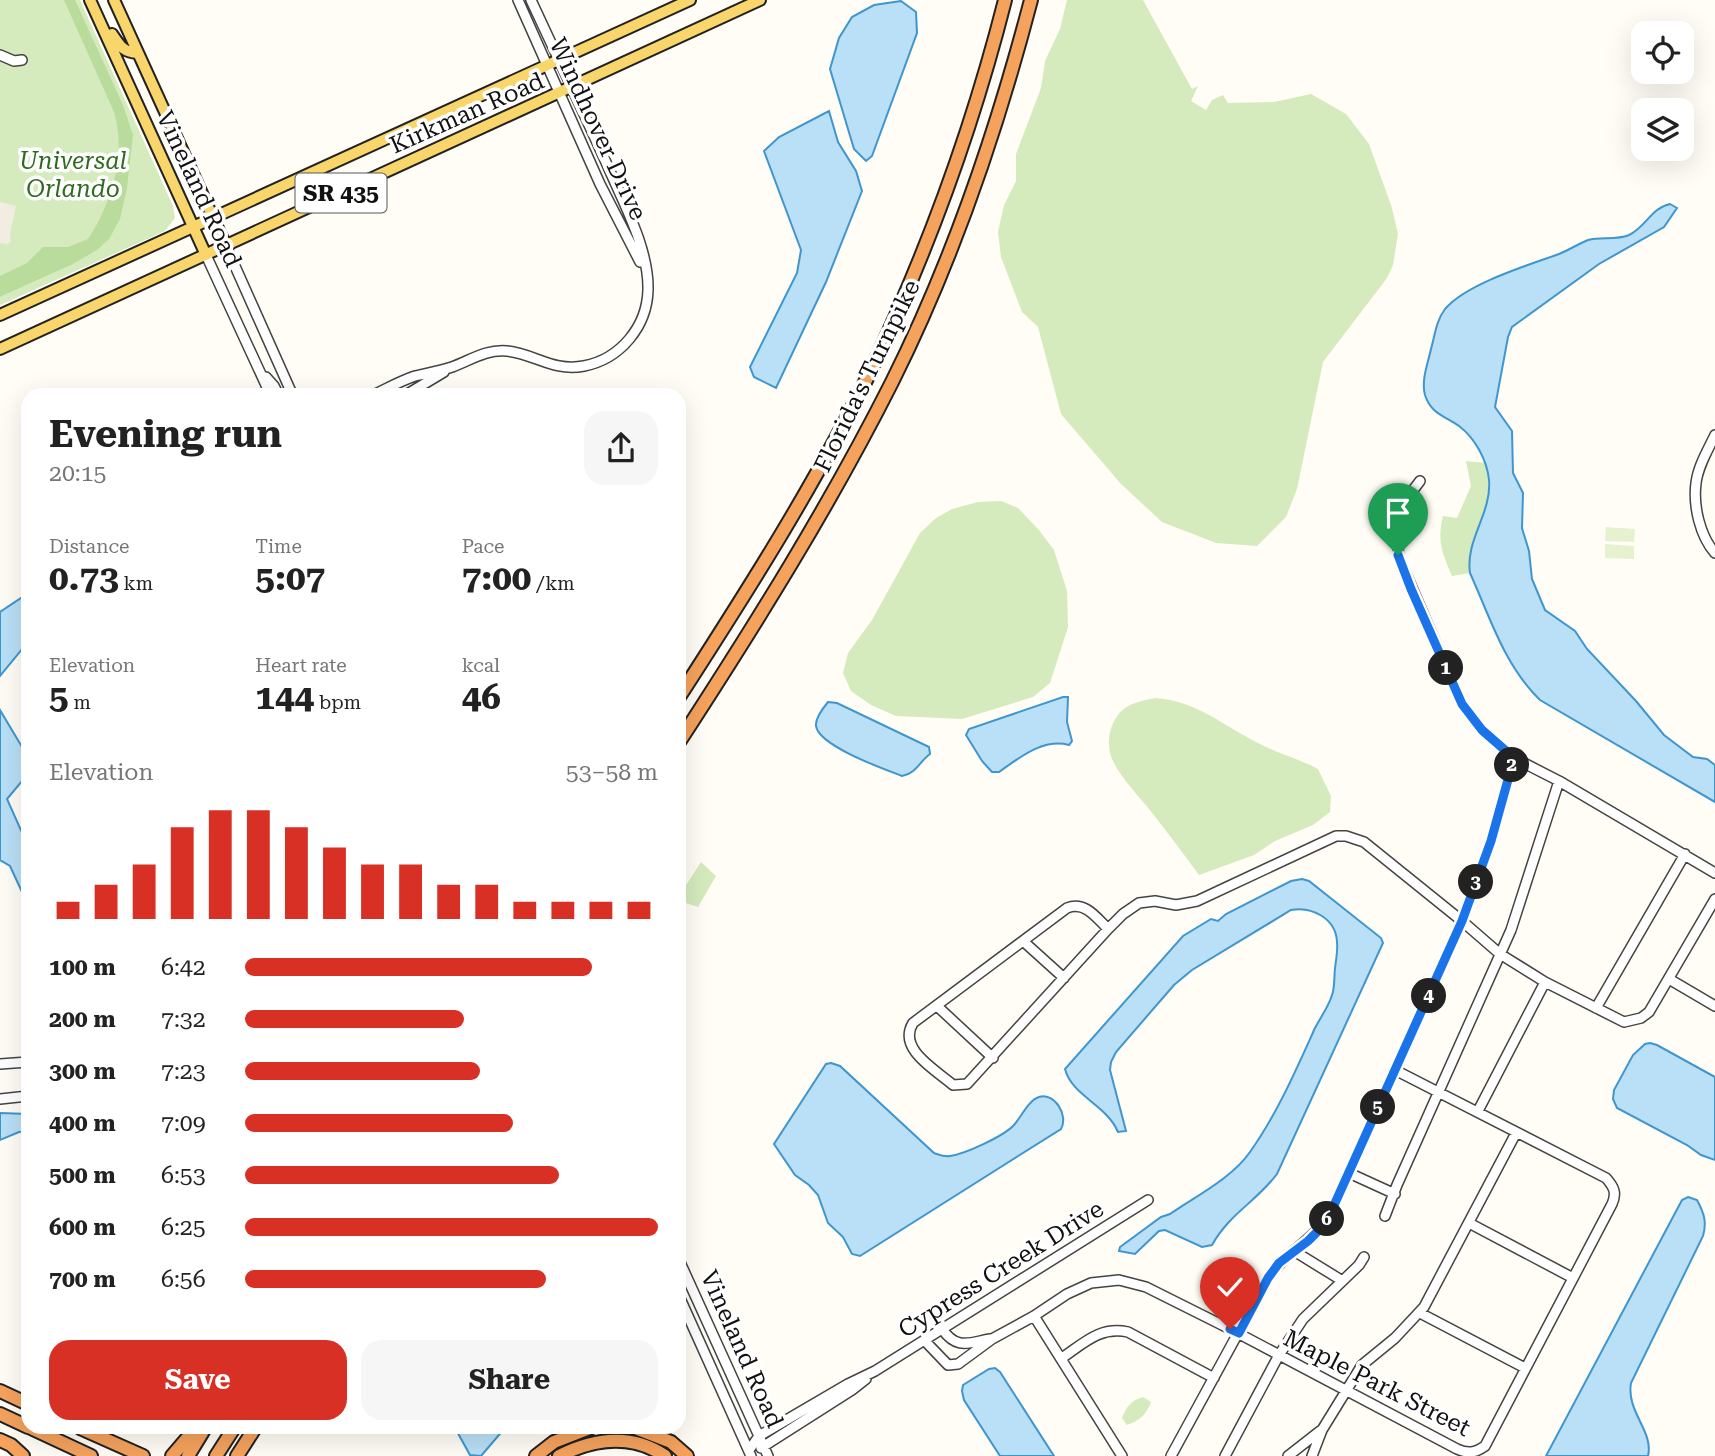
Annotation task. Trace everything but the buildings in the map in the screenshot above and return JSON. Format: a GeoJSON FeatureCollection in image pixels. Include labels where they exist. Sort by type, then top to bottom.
{"type":"FeatureCollection","features":[{"type":"Feature","properties":{"kind":"highway","name":"Florida's Turnpike"},"geometry":{"type":"LineString","coordinates":[[686,686],[773,548],[871,370],[907,292],[940,207],[971,118],[1005,0]]}},
{"type":"Feature","properties":{"kind":"highway","name":"Florida's Turnpike"},"geometry":{"type":"LineString","coordinates":[[686,730],[794,560],[893,381],[929,301],[995,126],[1031,0]]}},
{"type":"Feature","properties":{"kind":"highway"},"geometry":{"type":"LineString","coordinates":[[0,1391],[21,1401]]}},
{"type":"Feature","properties":{"kind":"highway"},"geometry":{"type":"LineString","coordinates":[[0,1414],[21,1423]]}},
{"type":"Feature","properties":{"kind":"highway"},"geometry":{"type":"LineString","coordinates":[[44,1434],[92,1456]]}},
{"type":"Feature","properties":{"kind":"highway"},"geometry":{"type":"LineString","coordinates":[[94,1434],[143,1456]]}},
{"type":"Feature","properties":{"kind":"highway"},"geometry":{"type":"LineString","coordinates":[[182,1453],[193,1434]]}},
{"type":"Feature","properties":{"kind":"highway"},"geometry":{"type":"LineString","coordinates":[[182,1453],[199,1434]]}},
{"type":"Feature","properties":{"kind":"highway"},"geometry":{"type":"LineString","coordinates":[[216,1456],[230,1434]]}},
{"type":"Feature","properties":{"kind":"highway"},"geometry":{"type":"LineString","coordinates":[[237,1456],[251,1434]]}},
{"type":"Feature","properties":{"kind":"highway"},"geometry":{"type":"LineString","coordinates":[[536,1456],[554,1442],[575,1434]]}},
{"type":"Feature","properties":{"kind":"highway"},"geometry":{"type":"LineString","coordinates":[[654,1434],[687,1456]]}},
{"type":"Feature","properties":{"kind":"highway"},"geometry":{"type":"LineString","coordinates":[[0,1440],[11,1445],[21,1456]]}},
{"type":"Feature","properties":{"kind":"highway"},"geometry":{"type":"LineString","coordinates":[[559,1456],[587,1443],[614,1440],[638,1444],[665,1456]]}},
{"type":"Feature","properties":{"kind":"highway"},"geometry":{"type":"LineString","coordinates":[[0,1447],[21,1456]]}},
{"type":"Feature","properties":{"kind":"main road","name":"Vineland Road"},"geometry":{"type":"LineString","coordinates":[[114,0],[226,246]]}},
{"type":"Feature","properties":{"kind":"main road","name":"Kirkman Road"},"geometry":{"type":"LineString","coordinates":[[0,315],[690,0]]}},
{"type":"Feature","properties":{"kind":"main road","name":"Kirkman Road"},"geometry":{"type":"LineString","coordinates":[[0,349],[760,0]]}},
{"type":"Feature","properties":{"kind":"main road","name":"Vineland Road"},"geometry":{"type":"LineString","coordinates":[[91,3],[206,255]]}},
{"type":"Feature","properties":{"kind":"main road"},"geometry":{"type":"LineString","coordinates":[[91,3],[120,48],[126,52],[138,53]]}},
{"type":"Feature","properties":{"kind":"street","name":"Windhover Drive"},"geometry":{"type":"LineString","coordinates":[[518,0],[608,199],[646,272]]}},
{"type":"Feature","properties":{"kind":"street","name":"Windhover Drive"},"geometry":{"type":"LineString","coordinates":[[389,388],[413,377],[495,351],[516,352],[563,367],[581,366],[604,359],[625,345],[640,322],[647,297],[646,272],[639,245],[620,194],[531,0]]}},
{"type":"Feature","properties":{"kind":"street"},"geometry":{"type":"LineString","coordinates":[[0,55],[14,61],[22,60]]}},
{"type":"Feature","properties":{"kind":"street"},"geometry":{"type":"LineString","coordinates":[[608,199],[620,194]]}},
{"type":"Feature","properties":{"kind":"street","name":"Vineland Road"},"geometry":{"type":"LineString","coordinates":[[226,246],[289,388]]}},
{"type":"Feature","properties":{"kind":"street","name":"Vineland Road"},"geometry":{"type":"LineString","coordinates":[[206,255],[267,388]]}},
{"type":"Feature","properties":{"kind":"street","name":"Windhover Drive"},"geometry":{"type":"LineString","coordinates":[[420,388],[451,367]]}},
{"type":"Feature","properties":{"kind":"street"},"geometry":{"type":"LineString","coordinates":[[260,371],[275,388]]}},
{"type":"Feature","properties":{"kind":"street"},"geometry":{"type":"LineString","coordinates":[[413,377],[418,388]]}},
{"type":"Feature","properties":{"kind":"street"},"geometry":{"type":"LineString","coordinates":[[1715,435],[1696,483],[1698,518],[1715,553]]}},
{"type":"Feature","properties":{"kind":"street"},"geometry":{"type":"LineString","coordinates":[[1420,481],[1407,498],[1400,517],[1398,555],[1462,704],[1482,730],[1514,758],[1559,781],[1715,873]]}},
{"type":"Feature","properties":{"kind":"street"},"geometry":{"type":"LineString","coordinates":[[1171,1456],[1268,1278],[1279,1263],[1321,1228],[1349,1173],[1462,921],[1491,841],[1514,758]]}},
{"type":"Feature","properties":{"kind":"street"},"geometry":{"type":"LineString","coordinates":[[1385,1216],[1500,954],[1527,885],[1559,781]]}},
{"type":"Feature","properties":{"kind":"street"},"geometry":{"type":"LineString","coordinates":[[1108,929],[1088,909],[1075,905],[1067,908],[913,1023],[908,1036],[912,1049],[953,1085],[961,1086],[974,1079],[1108,929],[1139,903],[1155,901],[1176,905],[1197,901],[1336,836],[1356,838],[1364,842],[1500,954],[1545,982],[1624,1021],[1641,1018],[1649,1012],[1715,900]]}},
{"type":"Feature","properties":{"kind":"street"},"geometry":{"type":"LineString","coordinates":[[1596,1008],[1685,854]]}},
{"type":"Feature","properties":{"kind":"street"},"geometry":{"type":"LineString","coordinates":[[1023,940],[1064,978]]}},
{"type":"Feature","properties":{"kind":"street"},"geometry":{"type":"LineString","coordinates":[[1668,979],[1715,1006]]}},
{"type":"Feature","properties":{"kind":"street"},"geometry":{"type":"LineString","coordinates":[[1478,1111],[1545,982]]}},
{"type":"Feature","properties":{"kind":"street"},"geometry":{"type":"LineString","coordinates":[[937,1006],[993,1058]]}},
{"type":"Feature","properties":{"kind":"street"},"geometry":{"type":"LineString","coordinates":[[0,1064],[21,1062]]}},
{"type":"Feature","properties":{"kind":"street","name":"Maple Park Street"},"geometry":{"type":"LineString","coordinates":[[966,1359],[992,1339],[1067,1294],[1091,1283],[1119,1280],[1146,1287],[1239,1333],[1467,1453],[1478,1451],[1485,1446],[1616,1197],[1614,1187],[1606,1178],[1395,1070]]}},
{"type":"Feature","properties":{"kind":"street"},"geometry":{"type":"LineString","coordinates":[[0,1099],[21,1097]]}},
{"type":"Feature","properties":{"kind":"street"},"geometry":{"type":"LineString","coordinates":[[1312,1456],[1322,1430],[1362,1365],[1420,1313],[1517,1133]]}},
{"type":"Feature","properties":{"kind":"street"},"geometry":{"type":"LineString","coordinates":[[1349,1173],[1395,1194]]}},
{"type":"Feature","properties":{"kind":"street","name":"Cypress Creek Drive"},"geometry":{"type":"LineString","coordinates":[[750,1453],[759,1436],[875,1371],[1147,1200]]}},
{"type":"Feature","properties":{"kind":"street"},"geometry":{"type":"LineString","coordinates":[[1469,1223],[1573,1278]]}},
{"type":"Feature","properties":{"kind":"street"},"geometry":{"type":"LineString","coordinates":[[1294,1251],[1341,1280]]}},
{"type":"Feature","properties":{"kind":"street"},"geometry":{"type":"LineString","coordinates":[[1225,1456],[1279,1355],[1303,1319],[1364,1257]]}},
{"type":"Feature","properties":{"kind":"street","name":"Vineland Road"},"geometry":{"type":"LineString","coordinates":[[686,1275],[766,1452]]}},
{"type":"Feature","properties":{"kind":"street"},"geometry":{"type":"LineString","coordinates":[[686,1291],[692,1288]]}},
{"type":"Feature","properties":{"kind":"street","name":"Vineland Road"},"geometry":{"type":"LineString","coordinates":[[686,1311],[750,1453]]}},
{"type":"Feature","properties":{"kind":"street"},"geometry":{"type":"LineString","coordinates":[[1420,1313],[1525,1368]]}},
{"type":"Feature","properties":{"kind":"street"},"geometry":{"type":"LineString","coordinates":[[1034,1316],[1122,1456]]}},
{"type":"Feature","properties":{"kind":"street"},"geometry":{"type":"LineString","coordinates":[[924,1340],[948,1365],[958,1364],[966,1359],[959,1344],[950,1340],[942,1329]]}},
{"type":"Feature","properties":{"kind":"street"},"geometry":{"type":"LineString","coordinates":[[1062,1358],[1098,1334],[1113,1329],[1128,1332],[1214,1378]]}},
{"type":"Feature","properties":{"kind":"street","name":"Maple Park Street"},"geometry":{"type":"LineString","coordinates":[[959,1344],[992,1339]]}},
{"type":"Feature","properties":{"kind":"street","name":"Cypress Creek Drive"},"geometry":{"type":"LineString","coordinates":[[750,1453],[766,1452],[852,1391],[875,1371]]}},
{"type":"Feature","properties":{"kind":"street"},"geometry":{"type":"LineString","coordinates":[[1288,1456],[1322,1430]]}},
{"type":"Feature","properties":{"kind":"green space","name":"Universal Orlando"},"geometry":{"type":"Polygon","coordinates":[[[0,0],[80,0],[173,206],[175,218],[165,231],[0,305],[0,297],[71,265],[0,291],[0,0]]]}},
{"type":"Feature","properties":{"kind":"green space"},"geometry":{"type":"Polygon","coordinates":[[[64,0],[75,0],[123,105],[133,135],[127,188],[120,219],[109,239],[97,250],[71,265],[0,297],[0,276],[27,263],[43,247],[68,247],[88,239],[104,211],[118,162],[118,128],[114,112],[64,0]]]}},
{"type":"Feature","properties":{"kind":"green space"},"geometry":{"type":"Polygon","coordinates":[[[1067,0],[1143,0],[1192,89],[1198,86],[1191,101],[1206,110],[1212,100],[1223,95],[1228,103],[1274,102],[1311,94],[1346,114],[1369,144],[1392,208],[1398,234],[1393,265],[1387,278],[1323,362],[1297,489],[1286,517],[1257,546],[1216,543],[1162,522],[1121,484],[1061,414],[1038,327],[1022,312],[1001,257],[998,232],[1004,205],[1016,181],[1016,154],[1041,88],[1045,61],[1060,29],[1067,0]]]}},
{"type":"Feature","properties":{"kind":"green space"},"geometry":{"type":"Polygon","coordinates":[[[1466,461],[1485,463],[1488,497],[1472,545],[1470,573],[1452,576],[1440,533],[1443,516],[1457,518],[1471,486],[1466,461]]]}},
{"type":"Feature","properties":{"kind":"green space"},"geometry":{"type":"Polygon","coordinates":[[[1001,501],[1018,508],[1054,550],[1067,591],[1068,627],[1050,683],[1033,697],[962,719],[896,716],[871,705],[851,691],[843,673],[848,653],[872,620],[920,533],[936,518],[952,509],[978,502],[1001,501]]]}},
{"type":"Feature","properties":{"kind":"green space"},"geometry":{"type":"Polygon","coordinates":[[[1606,527],[1635,529],[1634,542],[1605,541],[1606,527]]]}},
{"type":"Feature","properties":{"kind":"green space"},"geometry":{"type":"Polygon","coordinates":[[[1605,544],[1634,546],[1634,559],[1605,558],[1605,544]]]}},
{"type":"Feature","properties":{"kind":"green space"},"geometry":{"type":"Polygon","coordinates":[[[1156,698],[1198,709],[1258,743],[1318,769],[1331,796],[1330,812],[1313,825],[1275,841],[1254,855],[1199,875],[1122,777],[1109,749],[1112,726],[1120,713],[1132,704],[1156,698]]]}},
{"type":"Feature","properties":{"kind":"green space"},"geometry":{"type":"Polygon","coordinates":[[[701,862],[716,876],[698,907],[686,903],[686,885],[701,862]]]}},
{"type":"Feature","properties":{"kind":"green space"},"geometry":{"type":"Polygon","coordinates":[[[1143,1397],[1151,1402],[1147,1410],[1139,1419],[1127,1425],[1122,1418],[1125,1411],[1133,1402],[1143,1397]]]}},
{"type":"Feature","properties":{"kind":"shaded area"},"geometry":{"type":"Polygon","coordinates":[[[0,202],[16,206],[11,241],[7,244],[0,243],[0,202]]]}},
{"type":"Feature","properties":{"kind":"water"},"geometry":{"type":"Polygon","coordinates":[[[901,1],[916,12],[917,33],[872,156],[866,161],[854,149],[830,69],[839,38],[852,17],[874,5],[901,1]]]}},
{"type":"Feature","properties":{"kind":"water"},"geometry":{"type":"Polygon","coordinates":[[[829,111],[838,142],[856,171],[862,191],[826,282],[776,388],[754,377],[750,367],[797,273],[801,250],[764,151],[779,137],[829,111]]]}},
{"type":"Feature","properties":{"kind":"water"},"geometry":{"type":"Polygon","coordinates":[[[1670,204],[1677,208],[1664,227],[1599,264],[1512,327],[1495,407],[1512,431],[1513,473],[1523,493],[1522,528],[1529,551],[1532,579],[1545,610],[1575,631],[1587,649],[1664,735],[1693,757],[1707,759],[1715,765],[1715,802],[1540,700],[1517,672],[1499,640],[1470,573],[1471,549],[1489,492],[1486,465],[1470,437],[1459,426],[1435,411],[1424,389],[1425,372],[1438,323],[1445,309],[1455,300],[1498,276],[1559,254],[1588,240],[1629,235],[1658,209],[1670,204]]]}},
{"type":"Feature","properties":{"kind":"water"},"geometry":{"type":"Polygon","coordinates":[[[21,598],[21,650],[0,676],[0,612],[21,598]]]}},
{"type":"Feature","properties":{"kind":"water"},"geometry":{"type":"Polygon","coordinates":[[[1068,697],[1067,722],[1072,741],[1069,745],[1050,744],[1041,747],[1023,755],[999,772],[992,772],[966,735],[969,729],[1068,697]]]}},
{"type":"Feature","properties":{"kind":"water"},"geometry":{"type":"Polygon","coordinates":[[[828,702],[837,703],[929,747],[930,754],[914,770],[902,776],[853,756],[828,741],[816,726],[818,716],[828,702]]]}},
{"type":"Feature","properties":{"kind":"water"},"geometry":{"type":"Polygon","coordinates":[[[0,710],[21,745],[21,782],[7,799],[21,830],[21,890],[10,866],[0,860],[0,710]]]}},
{"type":"Feature","properties":{"kind":"water"},"geometry":{"type":"Polygon","coordinates":[[[1291,881],[1309,881],[1381,938],[1383,943],[1277,1174],[1227,1224],[1212,1245],[1202,1247],[1165,1230],[1159,1231],[1135,1254],[1119,1251],[1120,1247],[1161,1217],[1170,1214],[1234,1170],[1260,1137],[1286,1092],[1331,999],[1337,948],[1336,934],[1332,926],[1314,912],[1291,910],[1192,970],[1174,985],[1116,1052],[1111,1062],[1110,1070],[1126,1131],[1118,1132],[1106,1114],[1075,1086],[1065,1069],[1183,936],[1211,919],[1218,921],[1226,914],[1291,881]]]}},
{"type":"Feature","properties":{"kind":"water"},"geometry":{"type":"Polygon","coordinates":[[[1650,1043],[1715,1077],[1715,1160],[1701,1155],[1617,1108],[1613,1099],[1614,1090],[1633,1055],[1650,1043]]]}},
{"type":"Feature","properties":{"kind":"water"},"geometry":{"type":"Polygon","coordinates":[[[826,1064],[840,1066],[934,1153],[942,1156],[965,1152],[1002,1134],[1014,1125],[1029,1105],[1039,1097],[1045,1096],[1055,1101],[1062,1111],[1063,1123],[1061,1129],[860,1256],[852,1254],[843,1237],[828,1223],[818,1195],[795,1175],[774,1144],[826,1064]]]}},
{"type":"Feature","properties":{"kind":"water"},"geometry":{"type":"Polygon","coordinates":[[[0,1113],[21,1114],[21,1132],[0,1140],[0,1113]]]}},
{"type":"Feature","properties":{"kind":"water"},"geometry":{"type":"Polygon","coordinates":[[[1688,1197],[1697,1200],[1701,1209],[1705,1222],[1703,1236],[1631,1383],[1632,1403],[1647,1438],[1648,1456],[1546,1456],[1682,1200],[1688,1197]]]}},
{"type":"Feature","properties":{"kind":"water"},"geometry":{"type":"Polygon","coordinates":[[[995,1368],[1054,1456],[1000,1456],[964,1400],[962,1391],[963,1385],[995,1368]]]}},
{"type":"Feature","properties":{"kind":"water"},"geometry":{"type":"Polygon","coordinates":[[[458,1434],[500,1434],[481,1456],[470,1455],[458,1434]]]}},
{"type":"Feature","properties":{"kind":"route"},"geometry":{"type":"LineString","coordinates":[[1230,1329],[1239,1333],[1268,1278],[1279,1263],[1308,1241],[1321,1228],[1331,1212],[1454,942],[1491,841],[1514,758],[1482,730],[1462,704],[1398,555]]}}]}
